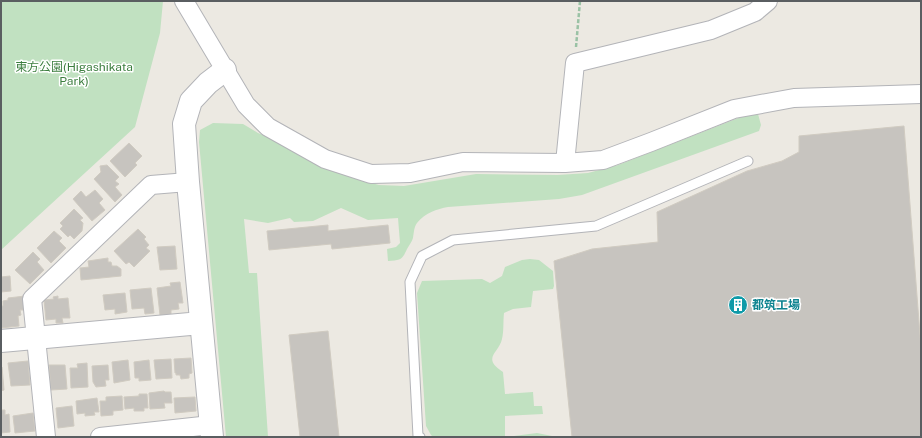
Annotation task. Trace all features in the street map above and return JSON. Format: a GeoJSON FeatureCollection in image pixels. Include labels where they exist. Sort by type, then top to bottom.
{"type":"FeatureCollection","features":[{"type":"Feature","properties":{"kind":"street"},"geometry":{"type":"LineString","coordinates":[[184,1],[246,105],[268,127],[325,159],[371,174],[410,173],[463,162],[565,163],[603,160],[734,109],[794,98],[921,94]]}},
{"type":"Feature","properties":{"kind":"street"},"geometry":{"type":"LineString","coordinates":[[565,163],[575,63],[711,30],[755,12],[768,1]]}},
{"type":"Feature","properties":{"kind":"street"},"geometry":{"type":"LineString","coordinates":[[100,437],[212,431],[188,182],[184,124],[191,101],[208,83],[225,70]]}},
{"type":"Feature","properties":{"kind":"street"},"geometry":{"type":"LineString","coordinates":[[46,437],[32,299],[151,186],[188,182]]}},
{"type":"Feature","properties":{"kind":"street"},"geometry":{"type":"LineString","coordinates":[[1,341],[201,323]]}},
{"type":"Feature","properties":{"kind":"lane"},"geometry":{"type":"LineString","coordinates":[[420,437],[418,436],[410,282],[422,256],[453,240],[596,226],[748,161]]}},
{"type":"Feature","properties":{"kind":"path"},"geometry":{"type":"LineString","coordinates":[[575,63],[580,1]]}},
{"type":"Feature","properties":{"kind":"green space","name":"東方公園(Higashikata Park)"},"geometry":{"type":"Polygon","coordinates":[[[1,1],[163,1],[160,33],[135,127],[1,250],[1,1]]]}},
{"type":"Feature","properties":{"kind":"green space"},"geometry":{"type":"Polygon","coordinates":[[[758,114],[761,125],[759,131],[582,195],[559,199],[448,207],[435,210],[427,214],[417,223],[413,239],[404,255],[400,259],[396,260],[388,261],[387,249],[396,247],[400,243],[398,218],[368,220],[341,208],[313,221],[294,222],[290,218],[268,223],[244,219],[249,273],[257,273],[268,437],[226,437],[199,142],[200,130],[213,123],[243,124],[329,169],[353,178],[379,185],[404,186],[476,174],[558,175],[588,173],[618,165],[741,117],[758,114]]]}},
{"type":"Feature","properties":{"kind":"green space"},"geometry":{"type":"Polygon","coordinates":[[[522,260],[539,260],[553,271],[553,289],[533,291],[531,307],[513,309],[504,313],[502,339],[492,359],[493,363],[503,372],[505,394],[533,392],[534,406],[542,406],[543,414],[505,416],[505,437],[433,437],[426,426],[417,293],[422,281],[482,279],[490,283],[502,276],[505,267],[522,260]]]}},
{"type":"Feature","properties":{"kind":"green space"},"geometry":{"type":"Polygon","coordinates":[[[537,433],[557,437],[506,437],[537,433]]]}},
{"type":"Feature","properties":{"kind":"building","name":"都筑工場"},"geometry":{"type":"Polygon","coordinates":[[[904,126],[921,348],[921,437],[572,437],[554,261],[592,249],[658,242],[657,212],[747,171],[782,161],[799,152],[799,136],[904,126]]]}},
{"type":"Feature","properties":{"kind":"building"},"geometry":{"type":"Polygon","coordinates":[[[129,143],[142,156],[135,163],[137,165],[125,177],[110,161],[129,143]]]}},
{"type":"Feature","properties":{"kind":"building"},"geometry":{"type":"Polygon","coordinates":[[[107,165],[119,177],[115,181],[119,184],[115,187],[122,195],[115,202],[94,179],[101,172],[100,166],[107,165]]]}},
{"type":"Feature","properties":{"kind":"building"},"geometry":{"type":"Polygon","coordinates":[[[95,190],[103,199],[99,203],[105,210],[92,221],[73,199],[81,191],[86,197],[95,190]]]}},
{"type":"Feature","properties":{"kind":"building"},"geometry":{"type":"Polygon","coordinates":[[[74,209],[83,218],[80,220],[83,223],[82,231],[74,239],[70,235],[68,237],[60,229],[63,226],[60,223],[74,209]]]}},
{"type":"Feature","properties":{"kind":"building"},"geometry":{"type":"Polygon","coordinates":[[[328,225],[328,231],[388,225],[390,243],[332,249],[331,244],[269,250],[267,231],[328,225]]]}},
{"type":"Feature","properties":{"kind":"building"},"geometry":{"type":"Polygon","coordinates":[[[138,229],[146,237],[144,239],[149,245],[146,248],[150,251],[134,267],[129,262],[126,264],[114,251],[138,229]]]}},
{"type":"Feature","properties":{"kind":"building"},"geometry":{"type":"Polygon","coordinates":[[[54,231],[62,238],[59,241],[66,248],[51,263],[37,248],[54,231]]]}},
{"type":"Feature","properties":{"kind":"building"},"geometry":{"type":"Polygon","coordinates":[[[175,246],[177,269],[160,270],[157,247],[175,246]]]}},
{"type":"Feature","properties":{"kind":"building"},"geometry":{"type":"Polygon","coordinates":[[[33,252],[40,259],[37,262],[44,270],[30,284],[15,270],[33,252]]]}},
{"type":"Feature","properties":{"kind":"building"},"geometry":{"type":"Polygon","coordinates":[[[108,258],[108,262],[111,262],[112,266],[117,266],[121,269],[121,276],[81,280],[80,268],[89,267],[88,261],[108,258]]]}},
{"type":"Feature","properties":{"kind":"building"},"geometry":{"type":"Polygon","coordinates":[[[10,276],[11,291],[1,292],[1,277],[10,276]]]}},
{"type":"Feature","properties":{"kind":"building"},"geometry":{"type":"Polygon","coordinates":[[[180,282],[183,303],[178,303],[179,309],[171,310],[171,314],[160,315],[157,288],[171,286],[170,283],[180,282]]]}},
{"type":"Feature","properties":{"kind":"building"},"geometry":{"type":"Polygon","coordinates":[[[151,288],[154,313],[145,314],[144,308],[132,309],[130,290],[151,288]]]}},
{"type":"Feature","properties":{"kind":"building"},"geometry":{"type":"Polygon","coordinates":[[[125,293],[127,312],[115,314],[115,309],[105,310],[103,295],[125,293]]]}},
{"type":"Feature","properties":{"kind":"building"},"geometry":{"type":"Polygon","coordinates":[[[25,296],[26,310],[20,310],[21,315],[18,316],[19,326],[1,328],[1,306],[3,306],[3,301],[8,300],[8,298],[25,296]]]}},
{"type":"Feature","properties":{"kind":"building"},"geometry":{"type":"Polygon","coordinates":[[[58,296],[58,299],[68,298],[70,318],[62,318],[63,323],[56,323],[56,319],[46,320],[44,300],[54,299],[53,297],[58,296]]]}},
{"type":"Feature","properties":{"kind":"building"},"geometry":{"type":"Polygon","coordinates":[[[328,331],[339,437],[300,437],[289,335],[328,331]]]}},
{"type":"Feature","properties":{"kind":"building"},"geometry":{"type":"Polygon","coordinates":[[[191,358],[192,373],[189,374],[189,378],[181,379],[180,375],[176,375],[175,373],[174,359],[191,358]]]}},
{"type":"Feature","properties":{"kind":"building"},"geometry":{"type":"Polygon","coordinates":[[[171,359],[172,378],[156,379],[154,360],[171,359]]]}},
{"type":"Feature","properties":{"kind":"building"},"geometry":{"type":"Polygon","coordinates":[[[128,360],[130,380],[114,383],[112,362],[128,360]]]}},
{"type":"Feature","properties":{"kind":"building"},"geometry":{"type":"Polygon","coordinates":[[[149,360],[151,380],[139,381],[139,378],[135,378],[134,362],[149,360]]]}},
{"type":"Feature","properties":{"kind":"building"},"geometry":{"type":"Polygon","coordinates":[[[28,361],[30,385],[11,386],[8,363],[28,361]]]}},
{"type":"Feature","properties":{"kind":"building"},"geometry":{"type":"Polygon","coordinates":[[[87,363],[88,387],[71,388],[70,368],[78,368],[77,364],[87,363]]]}},
{"type":"Feature","properties":{"kind":"building"},"geometry":{"type":"Polygon","coordinates":[[[49,365],[65,365],[67,389],[51,390],[49,365]]]}},
{"type":"Feature","properties":{"kind":"building"},"geometry":{"type":"Polygon","coordinates":[[[108,365],[109,380],[105,380],[106,386],[96,387],[93,382],[92,366],[108,365]]]}},
{"type":"Feature","properties":{"kind":"building"},"geometry":{"type":"Polygon","coordinates":[[[2,367],[4,390],[1,391],[1,368],[2,367]]]}},
{"type":"Feature","properties":{"kind":"building"},"geometry":{"type":"Polygon","coordinates":[[[164,391],[171,392],[172,403],[164,403],[165,408],[150,409],[149,393],[164,391]]]}},
{"type":"Feature","properties":{"kind":"building"},"geometry":{"type":"Polygon","coordinates":[[[139,394],[147,394],[148,408],[144,408],[144,411],[134,411],[134,408],[125,409],[124,397],[139,396],[139,394]]]}},
{"type":"Feature","properties":{"kind":"building"},"geometry":{"type":"Polygon","coordinates":[[[122,396],[123,410],[113,411],[113,415],[101,416],[100,401],[106,401],[106,397],[122,396]]]}},
{"type":"Feature","properties":{"kind":"building"},"geometry":{"type":"Polygon","coordinates":[[[195,397],[196,411],[175,413],[174,398],[195,397]]]}},
{"type":"Feature","properties":{"kind":"building"},"geometry":{"type":"Polygon","coordinates":[[[97,398],[99,412],[94,412],[95,415],[85,416],[85,413],[77,414],[76,401],[97,398]]]}},
{"type":"Feature","properties":{"kind":"building"},"geometry":{"type":"Polygon","coordinates":[[[72,406],[74,426],[58,428],[56,408],[72,406]]]}},
{"type":"Feature","properties":{"kind":"building"},"geometry":{"type":"Polygon","coordinates":[[[1,410],[5,410],[5,415],[9,414],[10,432],[1,433],[1,410]]]}},
{"type":"Feature","properties":{"kind":"building"},"geometry":{"type":"Polygon","coordinates":[[[33,413],[35,431],[15,433],[13,416],[33,413]]]}},
{"type":"Feature","properties":{"kind":"place","name":"都筑工場"},"geometry":{"type":"Point","coordinates":[738,305]}}]}
